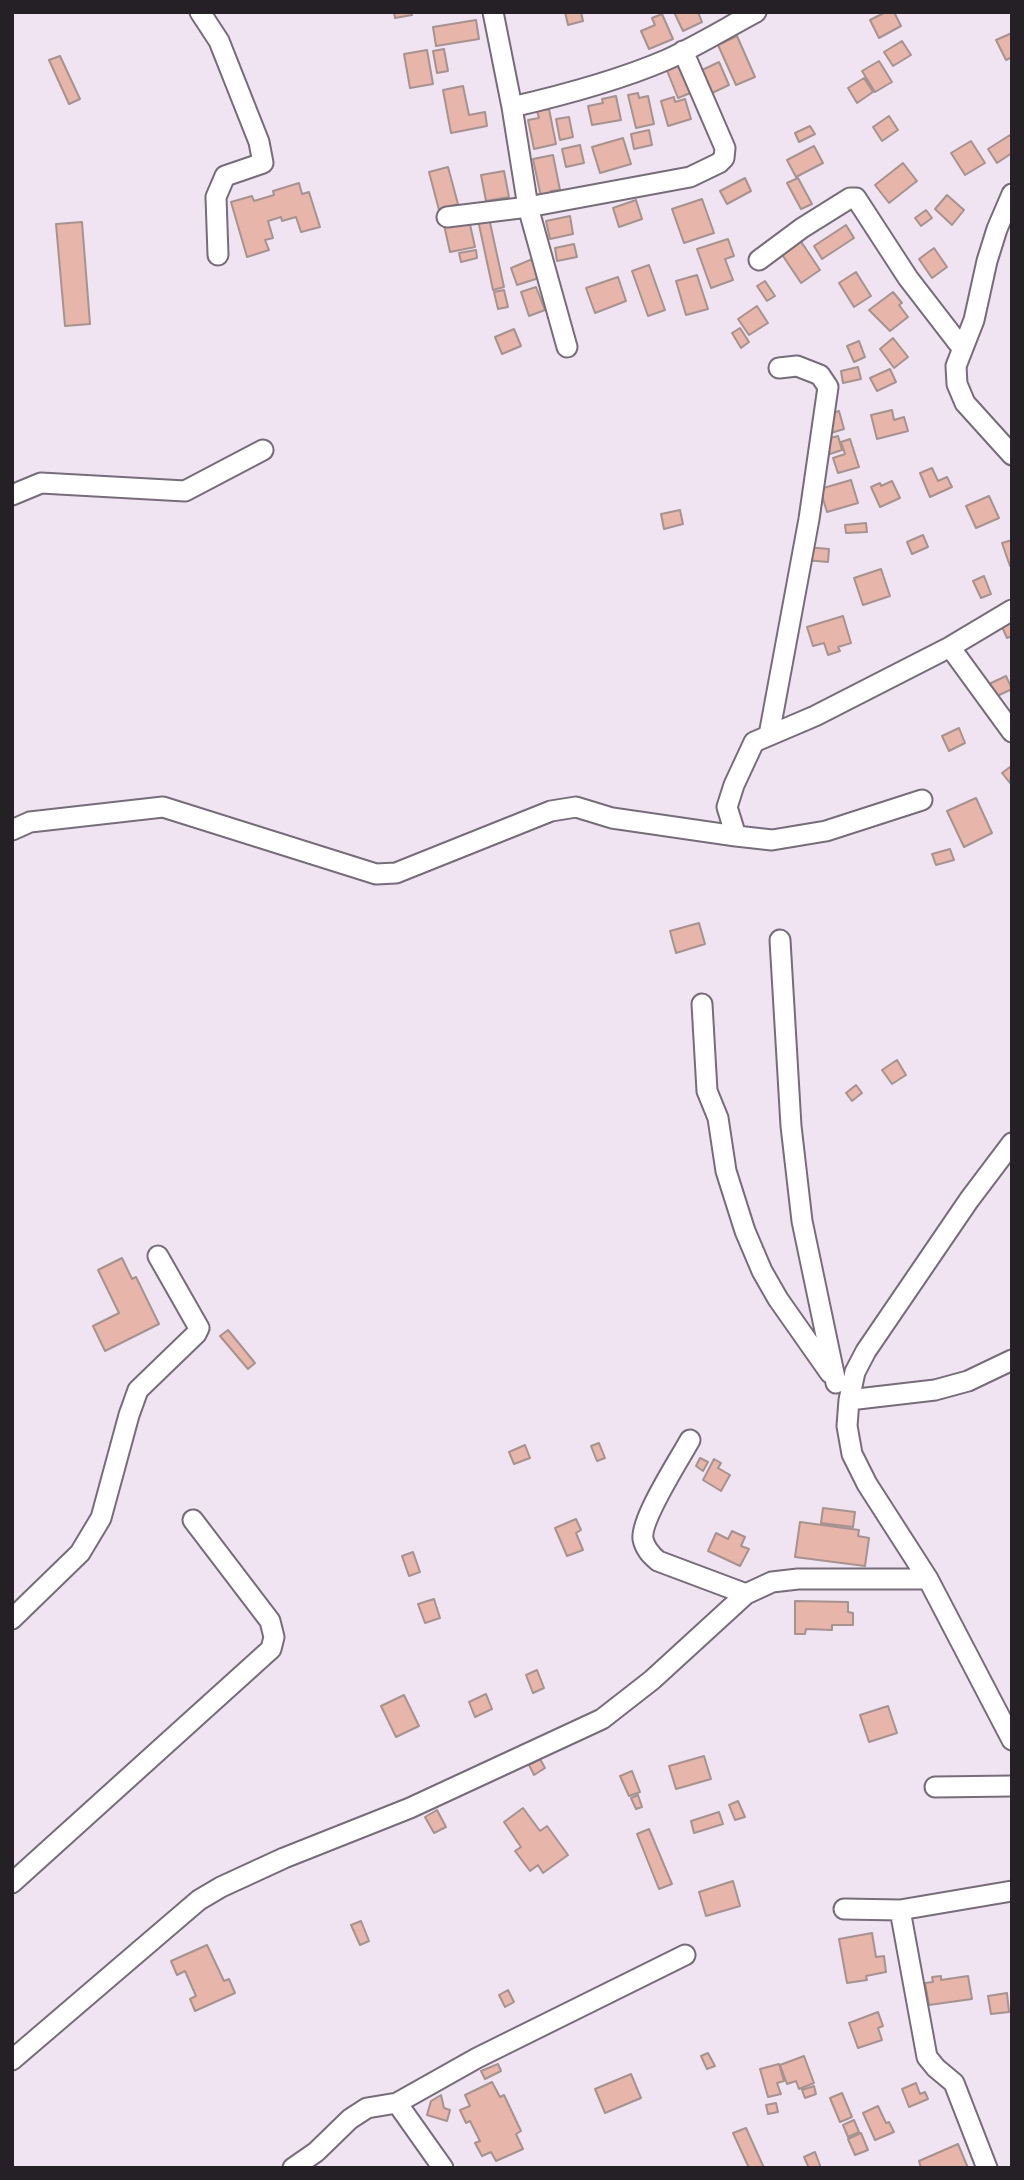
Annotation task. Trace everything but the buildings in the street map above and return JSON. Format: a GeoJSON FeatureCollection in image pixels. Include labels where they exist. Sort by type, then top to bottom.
{"type":"FeatureCollection","features":[{"type":"Feature","properties":{"kind":"street"},"geometry":{"type":"LineString","coordinates":[[200,12],[219,41],[259,142],[263,163],[225,176],[216,197],[218,255]]}},
{"type":"Feature","properties":{"kind":"street"},"geometry":{"type":"LineString","coordinates":[[493,12],[528,207],[568,346]]}},
{"type":"Feature","properties":{"kind":"street"},"geometry":{"type":"LineString","coordinates":[[512,107],[613,80],[666,60],[756,12]]}},
{"type":"Feature","properties":{"kind":"street"},"geometry":{"type":"LineString","coordinates":[[447,217],[528,207],[690,177],[719,163],[724,158],[725,148],[683,51]]}},
{"type":"Feature","properties":{"kind":"street"},"geometry":{"type":"LineString","coordinates":[[1012,194],[997,229],[974,320],[957,366],[957,384],[965,403],[1012,455]]}},
{"type":"Feature","properties":{"kind":"street"},"geometry":{"type":"LineString","coordinates":[[759,260],[802,228],[850,198],[856,198],[908,278],[962,348]]}},
{"type":"Feature","properties":{"kind":"street"},"geometry":{"type":"LineString","coordinates":[[769,735],[809,519],[828,387],[820,375],[797,366],[779,368]]}},
{"type":"Feature","properties":{"kind":"street"},"geometry":{"type":"LineString","coordinates":[[12,495],[41,483],[185,491],[263,450]]}},
{"type":"Feature","properties":{"kind":"street"},"geometry":{"type":"LineString","coordinates":[[736,836],[727,807],[754,742],[815,716],[950,647],[1012,610]]}},
{"type":"Feature","properties":{"kind":"street"},"geometry":{"type":"LineString","coordinates":[[950,647],[1012,732]]}},
{"type":"Feature","properties":{"kind":"street"},"geometry":{"type":"LineString","coordinates":[[12,830],[30,822],[163,807],[376,874],[396,873],[551,811],[576,807],[612,818],[772,840],[826,831],[922,800]]}},
{"type":"Feature","properties":{"kind":"street"},"geometry":{"type":"LineString","coordinates":[[780,940],[791,1126],[802,1221],[836,1383]]}},
{"type":"Feature","properties":{"kind":"street"},"geometry":{"type":"LineString","coordinates":[[702,1004],[707,1091],[718,1118],[726,1171],[745,1231],[773,1290],[849,1400]]}},
{"type":"Feature","properties":{"kind":"street"},"geometry":{"type":"LineString","coordinates":[[1012,1143],[969,1200],[866,1351],[855,1372],[847,1426],[852,1454],[867,1484],[928,1579],[1012,1740]]}},
{"type":"Feature","properties":{"kind":"street"},"geometry":{"type":"LineString","coordinates":[[12,1619],[80,1553],[101,1518],[138,1390],[196,1335],[199,1328],[158,1256]]}},
{"type":"Feature","properties":{"kind":"street"},"geometry":{"type":"LineString","coordinates":[[849,1400],[935,1390],[968,1381],[1012,1360]]}},
{"type":"Feature","properties":{"kind":"street"},"geometry":{"type":"LineString","coordinates":[[690,1440],[648,1517],[643,1537],[648,1552],[658,1561],[746,1594]]}},
{"type":"Feature","properties":{"kind":"street"},"geometry":{"type":"LineString","coordinates":[[12,1883],[271,1649],[274,1636],[270,1621],[192,1520]]}},
{"type":"Feature","properties":{"kind":"street"},"geometry":{"type":"LineString","coordinates":[[12,2060],[199,1900],[284,1858],[410,1808],[602,1720],[652,1680],[746,1594],[772,1582],[797,1579],[928,1579]]}},
{"type":"Feature","properties":{"kind":"street"},"geometry":{"type":"LineString","coordinates":[[935,1787],[1012,1786]]}},
{"type":"Feature","properties":{"kind":"street"},"geometry":{"type":"LineString","coordinates":[[844,1909],[900,1910],[1012,1891]]}},
{"type":"Feature","properties":{"kind":"street"},"geometry":{"type":"LineString","coordinates":[[900,1910],[927,2057],[954,2083],[987,2168]]}},
{"type":"Feature","properties":{"kind":"street"},"geometry":{"type":"LineString","coordinates":[[293,2168],[316,2152],[350,2119],[367,2108],[397,2103],[477,2058],[685,1955]]}},
{"type":"Feature","properties":{"kind":"street"},"geometry":{"type":"LineString","coordinates":[[397,2103],[443,2168]]}}]}
